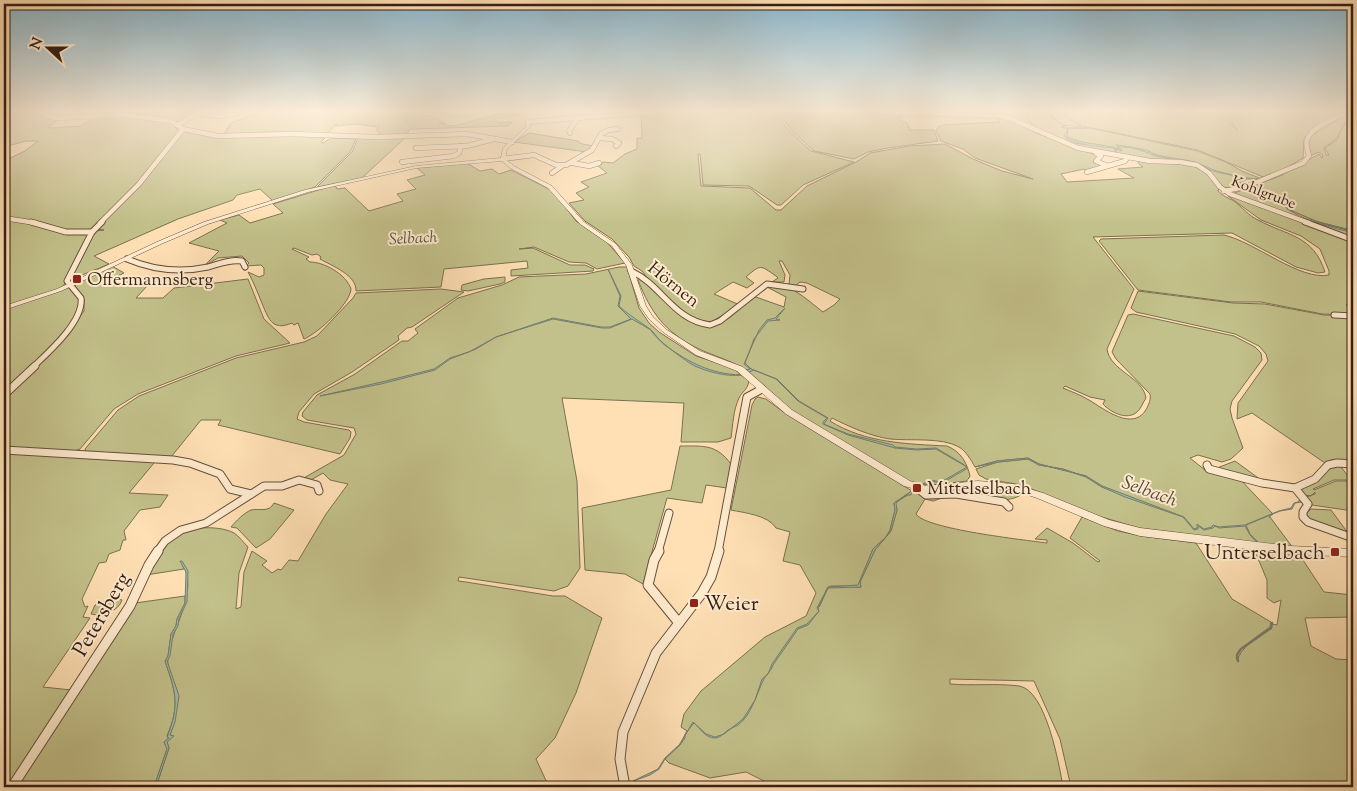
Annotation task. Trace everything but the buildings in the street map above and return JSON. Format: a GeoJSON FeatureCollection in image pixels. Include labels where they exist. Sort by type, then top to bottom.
{"type":"FeatureCollection","features":[{"type":"Feature","properties":{"kind":"street"},"geometry":{"type":"LineString","coordinates":[[4,396],[58,342],[76,318],[83,304],[81,297],[68,281],[92,232],[138,184],[167,149]]}},
{"type":"Feature","properties":{"kind":"street"},"geometry":{"type":"LineString","coordinates":[[402,162],[454,156],[459,153],[460,149]]}},
{"type":"Feature","properties":{"kind":"street"},"geometry":{"type":"LineString","coordinates":[[503,159],[504,149]]}},
{"type":"Feature","properties":{"kind":"street"},"geometry":{"type":"LineString","coordinates":[[552,173],[562,166],[572,163],[593,149]]}},
{"type":"Feature","properties":{"kind":"street"},"geometry":{"type":"LineString","coordinates":[[1081,149],[1098,154],[1100,156],[1096,161],[1108,166]]}},
{"type":"Feature","properties":{"kind":"street","name":"Kohlgrube"},"geometry":{"type":"LineString","coordinates":[[1083,149],[1128,158],[1197,165],[1209,173],[1224,191],[1353,240]]}},
{"type":"Feature","properties":{"kind":"street"},"geometry":{"type":"LineString","coordinates":[[1224,191],[1248,186],[1307,160],[1309,156],[1307,149]]}},
{"type":"Feature","properties":{"kind":"street"},"geometry":{"type":"LineString","coordinates":[[534,155],[539,150]]}},
{"type":"Feature","properties":{"kind":"street"},"geometry":{"type":"LineString","coordinates":[[4,308],[70,285],[206,223],[314,190],[416,167],[534,155],[562,166]]}},
{"type":"Feature","properties":{"kind":"street"},"geometry":{"type":"LineString","coordinates":[[1087,172],[1098,171],[1125,161],[1128,158]]}},
{"type":"Feature","properties":{"kind":"street"},"geometry":{"type":"LineString","coordinates":[[503,159],[512,167],[550,187],[578,220],[614,245],[625,258],[643,306],[656,323],[698,353],[740,370],[780,406],[816,430],[907,484],[926,489],[978,484],[1013,487],[1040,495],[1107,523],[1140,532],[1290,550],[1353,553]]}},
{"type":"Feature","properties":{"kind":"street"},"geometry":{"type":"LineString","coordinates":[[572,163],[589,166],[599,163]]}},
{"type":"Feature","properties":{"kind":"street"},"geometry":{"type":"LineString","coordinates":[[4,218],[34,223],[66,232],[92,232]]}},
{"type":"Feature","properties":{"kind":"street"},"geometry":{"type":"LineString","coordinates":[[127,259],[141,265],[166,270],[203,267],[238,260],[242,261],[245,267]]}},
{"type":"Feature","properties":{"kind":"street","name":"Hörnen"},"geometry":{"type":"LineString","coordinates":[[631,271],[640,275],[682,315],[710,325],[720,321],[767,284],[803,289]]}},
{"type":"Feature","properties":{"kind":"street"},"geometry":{"type":"LineString","coordinates":[[1334,315],[1353,316]]}},
{"type":"Feature","properties":{"kind":"street"},"geometry":{"type":"LineString","coordinates":[[625,787],[620,759],[623,732],[656,653],[702,593],[711,577],[717,560],[747,397],[762,389]]}},
{"type":"Feature","properties":{"kind":"street"},"geometry":{"type":"LineString","coordinates":[[4,450],[174,460],[190,463],[220,474],[230,490],[251,494]]}},
{"type":"Feature","properties":{"kind":"street"},"geometry":{"type":"LineString","coordinates":[[1206,465],[1209,469],[1262,483],[1295,488],[1315,479],[1328,465],[1337,463],[1353,464]]}},
{"type":"Feature","properties":{"kind":"street","name":"Petersberg"},"geometry":{"type":"LineString","coordinates":[[12,787],[130,606],[148,566],[166,541],[181,530],[206,524],[264,486],[282,486],[298,480],[317,485],[319,491]]}},
{"type":"Feature","properties":{"kind":"street"},"geometry":{"type":"LineString","coordinates":[[917,488],[926,495],[956,494],[1004,502],[1009,507]]}},
{"type":"Feature","properties":{"kind":"street"},"geometry":{"type":"LineString","coordinates":[[1295,488],[1308,504],[1303,512],[1303,517],[1309,523],[1316,528],[1353,538]]}},
{"type":"Feature","properties":{"kind":"street"},"geometry":{"type":"LineString","coordinates":[[669,513],[648,585],[679,622]]}},
{"type":"Feature","properties":{"kind":"shaded area"},"geometry":{"type":"Polygon","coordinates":[[[28,149],[166,149],[108,216],[90,230],[81,231],[36,225],[4,217],[4,161],[28,149]]]}},
{"type":"Feature","properties":{"kind":"shaded area"},"geometry":{"type":"Polygon","coordinates":[[[169,149],[351,149],[315,187],[273,201],[260,189],[237,195],[233,200],[178,219],[94,256],[109,264],[70,280],[95,231],[104,230],[97,229],[169,149]]]}},
{"type":"Feature","properties":{"kind":"shaded area"},"geometry":{"type":"Polygon","coordinates":[[[353,149],[393,149],[362,178],[317,187],[353,149]]]}},
{"type":"Feature","properties":{"kind":"shaded area"},"geometry":{"type":"Polygon","coordinates":[[[564,149],[591,149],[587,152],[564,149]]]}},
{"type":"Feature","properties":{"kind":"shaded area"},"geometry":{"type":"Polygon","coordinates":[[[637,149],[809,149],[854,162],[803,185],[781,205],[777,205],[749,186],[703,185],[700,154],[698,154],[701,186],[750,188],[776,210],[781,210],[807,186],[856,162],[870,153],[893,149],[954,149],[1002,171],[1033,179],[975,158],[963,149],[1080,149],[1099,156],[1094,161],[1105,166],[1097,171],[1087,172],[1084,169],[1061,174],[1067,182],[1134,178],[1118,169],[1143,167],[1138,163],[1140,160],[1192,165],[1207,173],[1219,188],[1218,191],[1224,196],[1234,201],[1255,218],[1298,238],[1306,244],[1314,251],[1325,272],[1318,273],[1296,267],[1232,233],[1093,237],[1134,289],[1107,349],[1109,357],[1139,385],[1144,391],[1146,398],[1137,412],[1133,415],[1124,416],[1106,407],[1103,404],[1105,400],[1090,397],[1065,386],[1063,388],[1119,417],[1135,419],[1141,415],[1147,408],[1150,394],[1116,359],[1112,352],[1128,315],[1133,314],[1234,336],[1255,347],[1261,353],[1262,360],[1232,401],[1230,409],[1243,448],[1231,459],[1222,462],[1198,455],[1190,458],[1205,470],[1237,476],[1273,514],[1269,517],[1293,548],[1139,528],[1095,515],[1022,485],[986,479],[979,475],[976,469],[998,462],[1028,459],[1039,465],[1050,467],[1028,458],[997,461],[975,467],[964,451],[952,444],[935,441],[883,438],[860,431],[832,418],[830,421],[843,428],[872,438],[902,443],[947,446],[963,459],[970,476],[967,481],[938,484],[916,483],[909,481],[791,410],[749,372],[752,369],[746,370],[697,348],[676,335],[654,312],[638,280],[641,279],[685,318],[695,324],[705,326],[715,325],[725,320],[736,313],[753,296],[784,307],[786,297],[765,286],[773,284],[789,288],[823,312],[840,299],[807,283],[800,282],[795,286],[789,284],[790,275],[782,261],[779,261],[785,275],[784,282],[772,282],[778,278],[761,267],[746,277],[754,283],[747,288],[733,282],[714,294],[740,305],[711,322],[698,320],[685,313],[648,279],[642,271],[634,266],[629,257],[612,239],[585,221],[569,203],[584,200],[576,193],[589,187],[581,182],[607,173],[598,166],[603,162],[613,163],[625,154],[637,149]],[[1075,473],[1086,477],[1102,487],[1164,510],[1102,486],[1086,476],[1075,473]]]}},
{"type":"Feature","properties":{"kind":"shaded area"},"geometry":{"type":"Polygon","coordinates":[[[812,149],[883,149],[868,152],[854,159],[812,149]]]}},
{"type":"Feature","properties":{"kind":"shaded area"},"geometry":{"type":"Polygon","coordinates":[[[1091,149],[1187,149],[1226,162],[1262,179],[1246,178],[1239,182],[1246,186],[1223,188],[1203,167],[1154,161],[1091,149]]]}},
{"type":"Feature","properties":{"kind":"shaded area"},"geometry":{"type":"Polygon","coordinates":[[[1136,149],[1146,150],[1157,155],[1195,162],[1238,176],[1221,173],[1210,170],[1196,163],[1157,156],[1136,149]]]}},
{"type":"Feature","properties":{"kind":"shaded area"},"geometry":{"type":"Polygon","coordinates":[[[1193,149],[1303,149],[1303,158],[1277,173],[1263,177],[1193,149]]]}},
{"type":"Feature","properties":{"kind":"shaded area"},"geometry":{"type":"Polygon","coordinates":[[[1309,149],[1324,149],[1326,155],[1329,155],[1326,149],[1353,149],[1353,231],[1315,221],[1288,209],[1287,204],[1271,198],[1277,198],[1274,193],[1270,192],[1274,197],[1268,197],[1273,202],[1283,204],[1287,209],[1304,218],[1337,229],[1353,232],[1353,237],[1232,194],[1250,187],[1280,176],[1319,154],[1322,158],[1323,156],[1319,152],[1310,156],[1309,149]],[[1250,187],[1263,194],[1270,193],[1250,187]]]}},
{"type":"Feature","properties":{"kind":"shaded area"},"geometry":{"type":"Polygon","coordinates":[[[467,163],[480,171],[492,169],[499,174],[511,170],[553,191],[576,221],[606,241],[625,263],[597,269],[586,263],[569,262],[534,247],[519,249],[533,248],[570,265],[585,265],[594,269],[593,271],[511,276],[511,270],[528,268],[527,261],[444,269],[441,287],[356,291],[352,280],[343,272],[320,259],[321,257],[317,254],[312,255],[294,248],[292,249],[309,257],[306,259],[310,262],[322,264],[340,274],[351,289],[339,310],[317,331],[304,339],[298,323],[279,326],[268,317],[248,272],[259,277],[264,275],[264,268],[261,265],[246,266],[249,263],[242,256],[218,258],[204,266],[219,251],[189,243],[227,223],[220,220],[239,215],[250,223],[283,213],[273,204],[335,185],[337,189],[345,188],[369,211],[403,201],[397,194],[416,189],[407,180],[425,175],[417,168],[467,163]]]}},
{"type":"Feature","properties":{"kind":"shaded area"},"geometry":{"type":"Polygon","coordinates":[[[1241,177],[1250,179],[1242,183],[1246,186],[1239,182],[1244,179],[1241,177]]]}},
{"type":"Feature","properties":{"kind":"shaded area"},"geometry":{"type":"Polygon","coordinates":[[[1230,195],[1353,242],[1353,302],[1346,305],[1353,310],[1353,315],[1322,314],[1261,302],[1231,302],[1138,290],[1099,241],[1101,239],[1224,235],[1249,245],[1291,267],[1317,275],[1329,275],[1320,249],[1301,236],[1261,220],[1228,196],[1230,195]]]}},
{"type":"Feature","properties":{"kind":"shaded area"},"geometry":{"type":"Polygon","coordinates":[[[4,219],[25,222],[61,232],[86,233],[89,235],[64,285],[58,290],[4,307],[4,219]]]}},
{"type":"Feature","properties":{"kind":"shaded area"},"geometry":{"type":"Polygon","coordinates":[[[112,266],[124,273],[109,280],[116,284],[125,280],[149,284],[136,298],[163,298],[174,288],[248,279],[264,319],[290,343],[236,356],[138,394],[114,409],[80,449],[74,451],[4,447],[4,398],[70,330],[84,311],[84,299],[75,286],[77,283],[112,266]]]}},
{"type":"Feature","properties":{"kind":"shaded area"},"geometry":{"type":"Polygon","coordinates":[[[627,267],[639,308],[649,323],[659,332],[696,356],[733,368],[740,374],[737,375],[741,375],[749,381],[737,403],[731,438],[718,442],[681,442],[684,403],[562,398],[577,481],[580,568],[568,586],[554,591],[459,577],[458,581],[553,596],[565,596],[602,618],[576,693],[555,738],[536,759],[549,787],[156,787],[169,748],[167,742],[173,736],[170,735],[178,697],[168,667],[168,658],[170,646],[183,610],[188,585],[186,573],[181,561],[184,569],[146,575],[166,543],[176,535],[201,528],[219,528],[238,536],[248,547],[239,573],[236,609],[241,607],[244,572],[252,551],[267,561],[262,565],[272,573],[278,569],[281,570],[289,560],[298,561],[326,514],[348,484],[330,480],[323,473],[309,481],[302,479],[344,455],[356,434],[354,428],[307,420],[302,416],[303,412],[317,395],[355,374],[402,341],[408,341],[418,333],[415,329],[458,298],[502,285],[519,277],[586,274],[627,267]]]}},
{"type":"Feature","properties":{"kind":"shaded area"},"geometry":{"type":"Polygon","coordinates":[[[608,269],[621,296],[619,306],[651,330],[632,319],[610,328],[602,328],[553,319],[496,337],[553,318],[601,327],[610,327],[631,319],[618,306],[620,296],[608,269]]]}},
{"type":"Feature","properties":{"kind":"shaded area"},"geometry":{"type":"Polygon","coordinates":[[[505,277],[505,282],[500,284],[468,291],[461,290],[462,285],[484,279],[505,277]]]}},
{"type":"Feature","properties":{"kind":"shaded area"},"geometry":{"type":"Polygon","coordinates":[[[69,287],[80,301],[68,327],[48,351],[4,393],[4,310],[69,287]]]}},
{"type":"Feature","properties":{"kind":"shaded area"},"geometry":{"type":"Polygon","coordinates":[[[441,289],[464,292],[412,327],[407,328],[398,336],[399,340],[352,372],[314,394],[299,412],[297,419],[304,422],[349,430],[351,432],[350,438],[340,454],[218,425],[221,420],[201,420],[171,457],[86,452],[85,449],[118,410],[139,396],[236,358],[304,342],[317,336],[356,293],[441,289]]]}},
{"type":"Feature","properties":{"kind":"shaded area"},"geometry":{"type":"Polygon","coordinates":[[[1138,291],[1233,303],[1265,304],[1324,315],[1353,316],[1353,462],[1331,460],[1325,463],[1252,413],[1237,419],[1238,403],[1268,361],[1266,354],[1259,346],[1235,334],[1136,312],[1131,308],[1138,291]]]}},
{"type":"Feature","properties":{"kind":"shaded area"},"geometry":{"type":"Polygon","coordinates":[[[785,308],[776,319],[780,320],[768,321],[756,336],[767,320],[775,318],[785,308]]]}},
{"type":"Feature","properties":{"kind":"shaded area"},"geometry":{"type":"Polygon","coordinates":[[[671,350],[710,370],[741,375],[724,375],[700,368],[671,350]]]}},
{"type":"Feature","properties":{"kind":"shaded area"},"geometry":{"type":"Polygon","coordinates":[[[465,353],[450,359],[435,370],[381,384],[320,396],[434,369],[450,358],[465,353]]]}},
{"type":"Feature","properties":{"kind":"shaded area"},"geometry":{"type":"Polygon","coordinates":[[[748,355],[745,363],[754,370],[749,372],[746,370],[750,369],[744,364],[748,355]]]}},
{"type":"Feature","properties":{"kind":"shaded area"},"geometry":{"type":"Polygon","coordinates":[[[760,373],[777,379],[799,401],[828,418],[824,424],[848,434],[895,447],[936,448],[966,466],[936,449],[917,450],[895,448],[848,435],[823,424],[827,418],[798,401],[776,379],[760,373]]]}},
{"type":"Feature","properties":{"kind":"shaded area"},"geometry":{"type":"Polygon","coordinates":[[[758,397],[766,399],[786,414],[912,491],[894,503],[895,510],[890,530],[886,537],[891,531],[897,510],[895,503],[914,491],[927,498],[948,496],[933,501],[925,499],[916,514],[923,519],[956,529],[1047,543],[1047,540],[1035,539],[1047,528],[1073,543],[1098,562],[1100,561],[1070,538],[1082,517],[1118,531],[1196,543],[1232,599],[1271,622],[1270,627],[1240,649],[1236,658],[1238,661],[1238,657],[1250,643],[1271,628],[1272,624],[1277,625],[1281,600],[1274,603],[1267,598],[1267,580],[1254,549],[1299,554],[1324,592],[1353,595],[1353,617],[1305,618],[1311,646],[1336,659],[1353,660],[1353,787],[1071,787],[1060,739],[1034,681],[950,679],[950,684],[1010,685],[1019,686],[1028,691],[1037,700],[1050,729],[1063,787],[776,787],[746,772],[710,778],[669,763],[665,759],[680,744],[687,731],[681,727],[684,714],[701,691],[765,637],[806,616],[816,593],[800,565],[783,561],[790,532],[776,528],[762,517],[731,510],[752,405],[758,397]],[[886,537],[873,549],[858,586],[828,587],[819,607],[828,588],[861,587],[860,582],[875,550],[886,537]]]}},
{"type":"Feature","properties":{"kind":"shaded area"},"geometry":{"type":"Polygon","coordinates":[[[680,446],[709,448],[725,457],[731,464],[727,488],[706,485],[702,503],[667,498],[643,584],[625,574],[585,570],[582,508],[671,490],[680,446]]]}},
{"type":"Feature","properties":{"kind":"shaded area"},"geometry":{"type":"Polygon","coordinates":[[[4,452],[149,460],[154,463],[129,493],[168,495],[160,507],[140,510],[124,531],[126,540],[123,540],[120,550],[109,554],[106,562],[99,563],[82,599],[85,607],[88,606],[83,617],[90,618],[43,687],[71,690],[8,787],[4,787],[4,452]]]}},
{"type":"Feature","properties":{"kind":"shaded area"},"geometry":{"type":"Polygon","coordinates":[[[1028,458],[1050,467],[1039,465],[1028,459],[975,467],[997,461],[1028,458]]]}},
{"type":"Feature","properties":{"kind":"shaded area"},"geometry":{"type":"Polygon","coordinates":[[[1235,461],[1261,480],[1217,468],[1235,461]]]}},
{"type":"Feature","properties":{"kind":"shaded area"},"geometry":{"type":"Polygon","coordinates":[[[1338,463],[1351,480],[1334,480],[1313,489],[1336,481],[1353,481],[1353,511],[1312,505],[1306,497],[1310,496],[1304,495],[1300,489],[1329,467],[1338,463]]]}},
{"type":"Feature","properties":{"kind":"shaded area"},"geometry":{"type":"Polygon","coordinates":[[[967,467],[942,483],[930,481],[923,484],[930,480],[941,482],[967,467]]]}},
{"type":"Feature","properties":{"kind":"shaded area"},"geometry":{"type":"Polygon","coordinates":[[[1075,473],[1086,476],[1102,486],[1184,517],[1194,529],[1197,528],[1197,524],[1204,529],[1213,525],[1219,527],[1245,525],[1279,511],[1291,508],[1294,503],[1298,502],[1301,498],[1302,502],[1295,503],[1292,509],[1280,511],[1246,525],[1250,534],[1260,544],[1251,536],[1245,526],[1219,528],[1215,526],[1204,530],[1198,526],[1198,529],[1194,530],[1183,517],[1125,497],[1102,487],[1086,477],[1075,473]]]}},
{"type":"Feature","properties":{"kind":"shaded area"},"geometry":{"type":"Polygon","coordinates":[[[970,488],[989,488],[1022,494],[1014,498],[998,500],[932,493],[970,488]]]}},
{"type":"Feature","properties":{"kind":"shaded area"},"geometry":{"type":"Polygon","coordinates":[[[906,495],[896,503],[897,510],[891,531],[886,537],[890,530],[895,510],[894,503],[906,495]]]}},
{"type":"Feature","properties":{"kind":"shaded area"},"geometry":{"type":"Polygon","coordinates":[[[274,503],[294,510],[270,539],[256,548],[237,528],[231,527],[248,511],[267,509],[274,503]]]}},
{"type":"Feature","properties":{"kind":"shaded area"},"geometry":{"type":"Polygon","coordinates":[[[1311,509],[1331,510],[1348,533],[1306,518],[1306,514],[1311,509]]]}},
{"type":"Feature","properties":{"kind":"shaded area"},"geometry":{"type":"Polygon","coordinates":[[[886,537],[875,550],[860,582],[861,587],[828,588],[818,608],[819,611],[817,608],[828,587],[858,585],[873,549],[886,537]]]}},
{"type":"Feature","properties":{"kind":"shaded area"},"geometry":{"type":"Polygon","coordinates":[[[180,561],[182,561],[188,571],[187,602],[173,634],[170,656],[167,661],[179,696],[175,722],[170,735],[174,736],[167,742],[169,748],[156,787],[154,787],[167,749],[164,742],[169,738],[167,737],[174,716],[174,691],[165,661],[168,656],[171,634],[185,603],[186,572],[180,561]]]}},
{"type":"Feature","properties":{"kind":"shaded area"},"geometry":{"type":"Polygon","coordinates":[[[185,596],[185,603],[171,634],[168,656],[165,661],[174,691],[175,707],[167,736],[170,737],[164,742],[167,749],[154,787],[18,787],[135,603],[185,596]]]}},
{"type":"Feature","properties":{"kind":"shaded area"},"geometry":{"type":"Polygon","coordinates":[[[114,598],[122,600],[114,610],[100,615],[91,614],[95,605],[114,598]]]}},
{"type":"Feature","properties":{"kind":"shaded area"},"geometry":{"type":"Polygon","coordinates":[[[819,611],[808,625],[798,629],[768,673],[772,664],[797,628],[807,624],[819,611]]]}},
{"type":"Feature","properties":{"kind":"shaded area"},"geometry":{"type":"Polygon","coordinates":[[[766,675],[764,679],[755,699],[762,679],[766,675]]]}},
{"type":"Feature","properties":{"kind":"shaded area"},"geometry":{"type":"Polygon","coordinates":[[[755,700],[743,721],[731,728],[743,719],[755,700]]]}},
{"type":"Feature","properties":{"kind":"shaded area"},"geometry":{"type":"Polygon","coordinates":[[[693,722],[706,734],[715,737],[723,734],[717,738],[711,738],[703,732],[694,723],[688,730],[693,722]]]}},
{"type":"Feature","properties":{"kind":"shaded area"},"geometry":{"type":"Polygon","coordinates":[[[685,736],[680,745],[665,759],[659,769],[650,775],[633,781],[658,769],[665,758],[680,744],[685,736]]]}},
{"type":"Feature","properties":{"kind":"waterway"},"geometry":{"type":"LineString","coordinates":[[1249,187],[1263,193],[1274,194],[1276,198],[1269,197],[1274,202],[1285,204],[1287,209],[1321,223]]}},
{"type":"Feature","properties":{"kind":"waterway"},"geometry":{"type":"LineString","coordinates":[[1316,222],[1353,231]]}},
{"type":"Feature","properties":{"kind":"waterway"},"geometry":{"type":"LineString","coordinates":[[1238,661],[1237,655],[1241,649],[1271,628],[1272,623]]}},
{"type":"Feature","properties":{"kind":"place","name":"Offermannsberg"},"geometry":{"type":"Point","coordinates":[77,279]}},
{"type":"Feature","properties":{"kind":"place","name":"Mittelselbach"},"geometry":{"type":"Point","coordinates":[917,488]}},
{"type":"Feature","properties":{"kind":"place","name":"Unterselbach"},"geometry":{"type":"Point","coordinates":[1335,552]}},
{"type":"Feature","properties":{"kind":"place","name":"Weier"},"geometry":{"type":"Point","coordinates":[694,603]}},
{"type":"Feature","properties":{"kind":"water label","name":"Selbach"},"geometry":{"type":"Point","coordinates":[413,237]}},
{"type":"Feature","properties":{"kind":"water label","name":"Selbach"},"geometry":{"type":"Point","coordinates":[1150,490]}}]}
